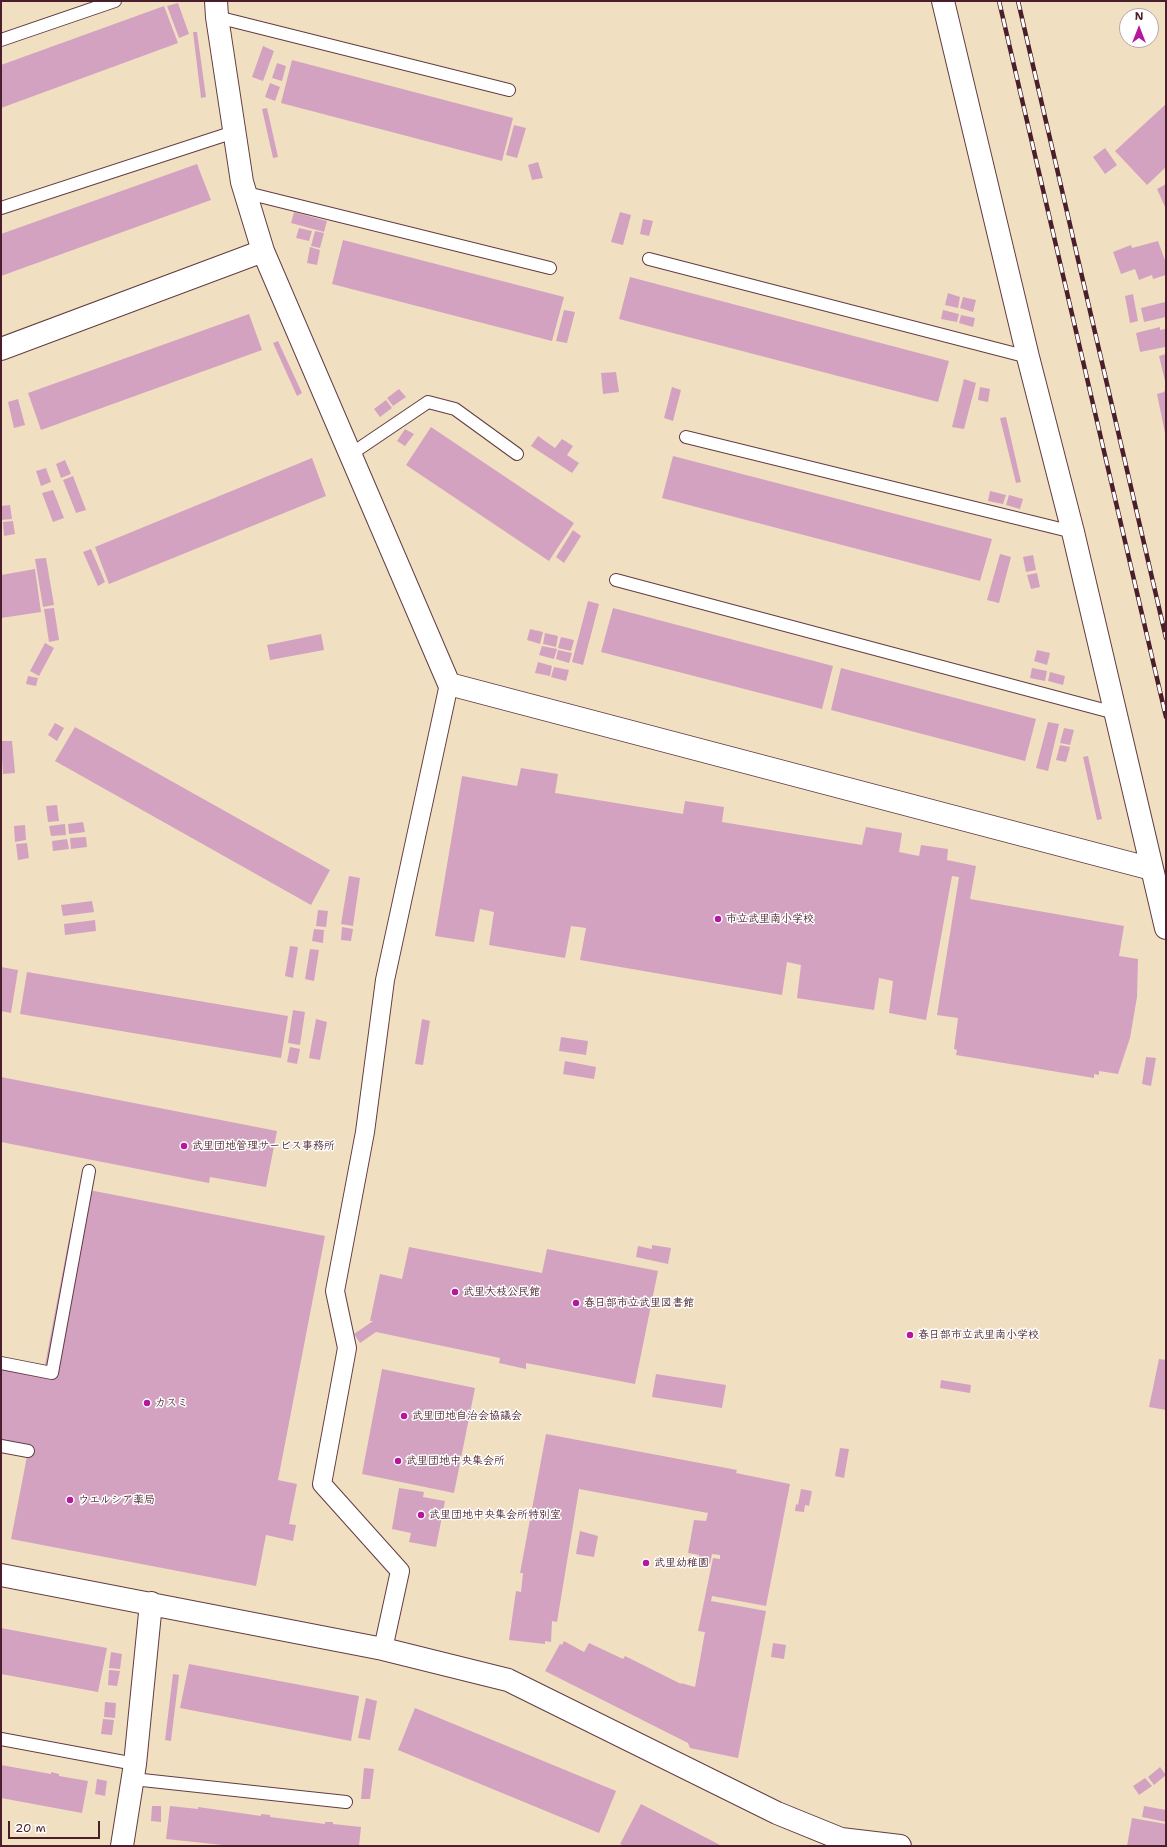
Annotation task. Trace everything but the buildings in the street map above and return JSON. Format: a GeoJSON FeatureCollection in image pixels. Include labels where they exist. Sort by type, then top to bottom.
{"type":"FeatureCollection","features":[{"type":"Feature","properties":{"kind":"street"},"geometry":{"type":"LineString","coordinates":[[943,1],[1028,356],[1073,532],[1166,928]]}},
{"type":"Feature","properties":{"kind":"street"},"geometry":{"type":"LineString","coordinates":[[217,9],[242,182],[247,193],[263,251],[449,684],[385,980],[365,1132],[335,1291],[347,1348],[322,1484],[400,1571],[383,1649]]}},
{"type":"Feature","properties":{"kind":"street"},"geometry":{"type":"LineString","coordinates":[[1,349],[263,251]]}},
{"type":"Feature","properties":{"kind":"street"},"geometry":{"type":"LineString","coordinates":[[449,684],[1152,868]]}},
{"type":"Feature","properties":{"kind":"street"},"geometry":{"type":"LineString","coordinates":[[1,1574],[383,1649],[508,1680],[777,1814],[840,1842],[900,1846]]}},
{"type":"Feature","properties":{"kind":"street"},"geometry":{"type":"LineString","coordinates":[[122,1846],[134,1772],[151,1603]]}},
{"type":"Feature","properties":{"kind":"lane"},"geometry":{"type":"LineString","coordinates":[[1,40],[115,1]]}},
{"type":"Feature","properties":{"kind":"lane"},"geometry":{"type":"LineString","coordinates":[[217,9],[508,90]]}},
{"type":"Feature","properties":{"kind":"lane"},"geometry":{"type":"LineString","coordinates":[[1,208],[234,132]]}},
{"type":"Feature","properties":{"kind":"lane"},"geometry":{"type":"LineString","coordinates":[[247,193],[550,268]]}},
{"type":"Feature","properties":{"kind":"lane"},"geometry":{"type":"LineString","coordinates":[[649,259],[1028,356]]}},
{"type":"Feature","properties":{"kind":"lane"},"geometry":{"type":"LineString","coordinates":[[351,454],[428,402],[455,408],[517,454]]}},
{"type":"Feature","properties":{"kind":"lane"},"geometry":{"type":"LineString","coordinates":[[686,437],[1073,532]]}},
{"type":"Feature","properties":{"kind":"lane"},"geometry":{"type":"LineString","coordinates":[[616,580],[1115,714]]}},
{"type":"Feature","properties":{"kind":"lane"},"geometry":{"type":"LineString","coordinates":[[1,1363],[30,1372],[52,1373],[89,1171]]}},
{"type":"Feature","properties":{"kind":"lane"},"geometry":{"type":"LineString","coordinates":[[1,1446],[28,1451]]}},
{"type":"Feature","properties":{"kind":"lane"},"geometry":{"type":"LineString","coordinates":[[1,1739],[134,1772],[346,1802]]}},
{"type":"Feature","properties":{"kind":"railway"},"geometry":{"type":"LineString","coordinates":[[999,1],[1166,717]]}},
{"type":"Feature","properties":{"kind":"railway"},"geometry":{"type":"LineString","coordinates":[[1018,1],[1166,638]]}},
{"type":"Feature","properties":{"kind":"place","name":"市立武里南小学校"},"geometry":{"type":"Point","coordinates":[718,919]}},
{"type":"Feature","properties":{"kind":"place","name":"武里団地管理サービス事務所"},"geometry":{"type":"Point","coordinates":[184,1146]}},
{"type":"Feature","properties":{"kind":"place","name":"武里大枝公民館"},"geometry":{"type":"Point","coordinates":[455,1292]}},
{"type":"Feature","properties":{"kind":"place","name":"春日部市立武里図書館"},"geometry":{"type":"Point","coordinates":[576,1303]}},
{"type":"Feature","properties":{"kind":"place","name":"春日部市立武里南小学校"},"geometry":{"type":"Point","coordinates":[910,1335]}},
{"type":"Feature","properties":{"kind":"place","name":"カスミ"},"geometry":{"type":"Point","coordinates":[147,1403]}},
{"type":"Feature","properties":{"kind":"place","name":"武里団地自治会協議会"},"geometry":{"type":"Point","coordinates":[404,1416]}},
{"type":"Feature","properties":{"kind":"place","name":"武里団地中央集会所"},"geometry":{"type":"Point","coordinates":[398,1461]}},
{"type":"Feature","properties":{"kind":"place","name":"ウエルシア薬局"},"geometry":{"type":"Point","coordinates":[70,1500]}},
{"type":"Feature","properties":{"kind":"place","name":"武里団地中央集会所特別室"},"geometry":{"type":"Point","coordinates":[421,1515]}},
{"type":"Feature","properties":{"kind":"place","name":"武里幼稚園"},"geometry":{"type":"Point","coordinates":[646,1563]}}]}
